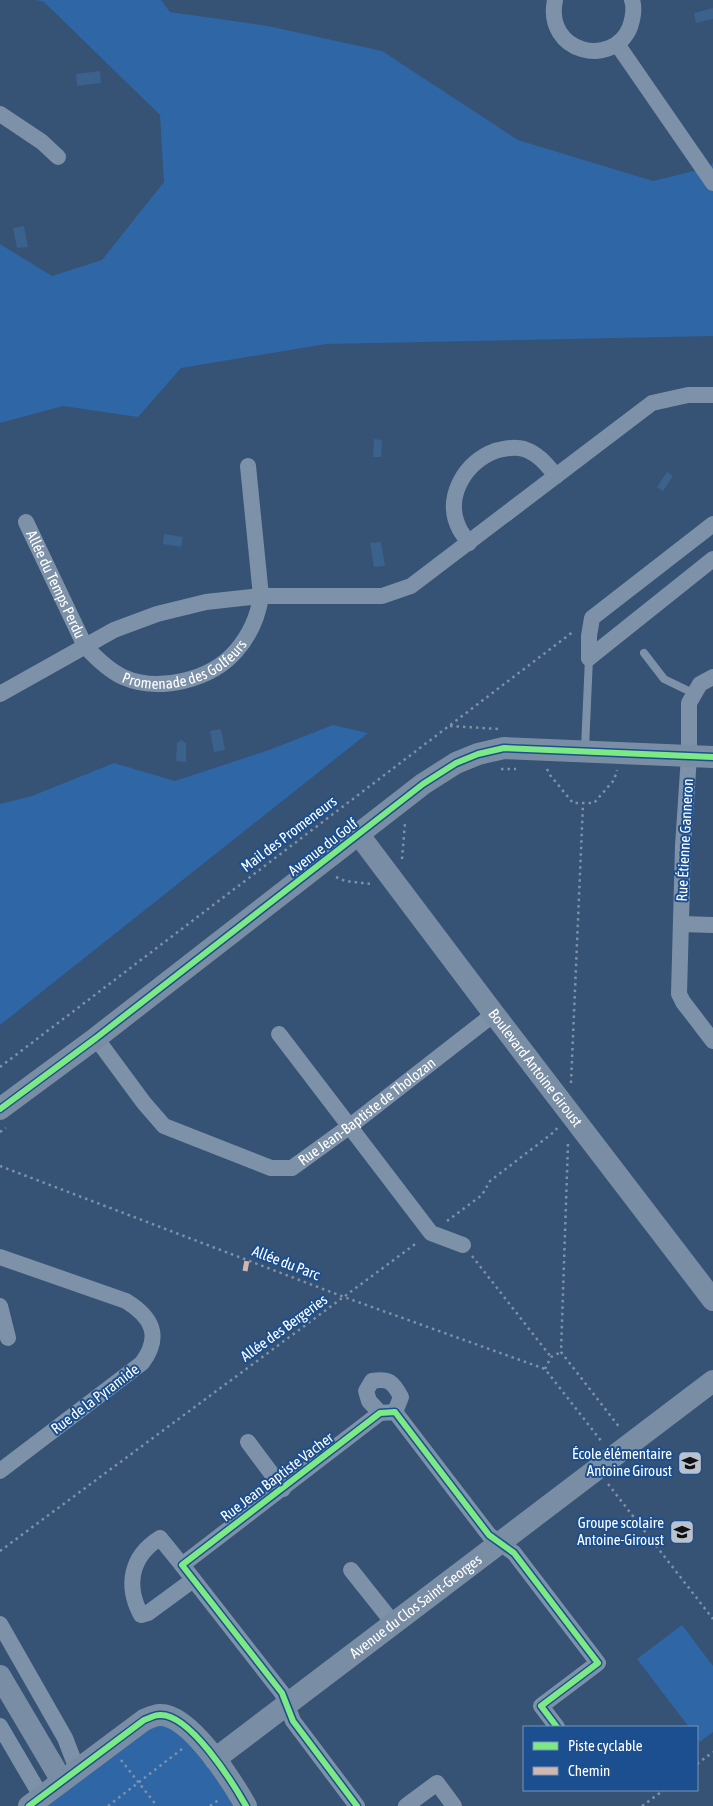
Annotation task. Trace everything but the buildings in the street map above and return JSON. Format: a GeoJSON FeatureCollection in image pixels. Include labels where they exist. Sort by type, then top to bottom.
{"type":"FeatureCollection","features":[{"type":"Feature","properties":{"kind":"street"},"geometry":{"type":"LineString","coordinates":[[555,0],[552,12],[556,28],[568,42],[583,50],[601,51],[617,44],[628,33],[633,18],[632,0]]}},
{"type":"Feature","properties":{"kind":"street"},"geometry":{"type":"LineString","coordinates":[[617,44],[713,183]]}},
{"type":"Feature","properties":{"kind":"street"},"geometry":{"type":"LineString","coordinates":[[0,114],[42,142],[58,158]]}},
{"type":"Feature","properties":{"kind":"street"},"geometry":{"type":"LineString","coordinates":[[0,694],[114,630],[157,614],[206,602],[261,596],[382,596],[411,586],[652,403],[688,395],[713,395]]}},
{"type":"Feature","properties":{"kind":"street"},"geometry":{"type":"LineString","coordinates":[[469,543],[460,529],[455,515],[454,500],[465,472],[479,458],[499,449],[523,449],[541,458],[556,476]]}},
{"type":"Feature","properties":{"kind":"street"},"geometry":{"type":"LineString","coordinates":[[248,466],[261,596]]}},
{"type":"Feature","properties":{"kind":"street","name":"Allée du Temps Perdu"},"geometry":{"type":"LineString","coordinates":[[26,522],[85,646]]}},
{"type":"Feature","properties":{"kind":"street"},"geometry":{"type":"LineString","coordinates":[[589,658],[589,636],[592,618],[713,524]]}},
{"type":"Feature","properties":{"kind":"street"},"geometry":{"type":"LineString","coordinates":[[589,658],[713,559]]}},
{"type":"Feature","properties":{"kind":"street","name":"Promenade des Golfeurs"},"geometry":{"type":"LineString","coordinates":[[85,646],[100,662],[124,677],[141,682],[160,684],[182,681],[203,674],[235,652],[248,634],[258,612],[261,596]]}},
{"type":"Feature","properties":{"kind":"street"},"geometry":{"type":"LineString","coordinates":[[694,693],[700,684],[713,677]]}},
{"type":"Feature","properties":{"kind":"street","name":"Rue Étienne Ganneron"},"geometry":{"type":"LineString","coordinates":[[694,693],[689,703],[689,756],[683,846],[679,994],[713,1041]]}},
{"type":"Feature","properties":{"kind":"street","name":"Avenue du Golf"},"geometry":{"type":"LineString","coordinates":[[4,1118],[96,1038],[360,835],[423,784],[456,763],[478,754],[504,748],[548,760],[585,752],[713,757]]}},
{"type":"Feature","properties":{"kind":"street","name":"Boulevard Antoine Giroust"},"geometry":{"type":"LineString","coordinates":[[360,835],[494,1014],[713,1300]]}},
{"type":"Feature","properties":{"kind":"street","name":"Rue Étienne Ganneron"},"geometry":{"type":"LineString","coordinates":[[681,924],[713,925]]}},
{"type":"Feature","properties":{"kind":"street","name":"Rue Jean-Baptiste de Tholozan"},"geometry":{"type":"LineString","coordinates":[[96,1038],[144,1103],[164,1126],[271,1168],[292,1168],[350,1126],[494,1014]]}},
{"type":"Feature","properties":{"kind":"street"},"geometry":{"type":"LineString","coordinates":[[279,1034],[431,1233],[463,1245]]}},
{"type":"Feature","properties":{"kind":"street","name":"Rue de la Pyramide"},"geometry":{"type":"LineString","coordinates":[[0,1257],[126,1301],[139,1309],[149,1321],[153,1336],[152,1346],[142,1363],[0,1471]]}},
{"type":"Feature","properties":{"kind":"street"},"geometry":{"type":"LineString","coordinates":[[0,1306],[8,1338]]}},
{"type":"Feature","properties":{"kind":"street","name":"Avenue du Clos Saint-Georges"},"geometry":{"type":"LineString","coordinates":[[216,1759],[713,1381]]}},
{"type":"Feature","properties":{"kind":"street","name":"Rue Jean Baptiste Vacher"},"geometry":{"type":"LineString","coordinates":[[182,1565],[388,1412],[489,1535],[514,1553],[598,1662],[541,1706],[556,1726]]}},
{"type":"Feature","properties":{"kind":"street"},"geometry":{"type":"LineString","coordinates":[[248,1442],[283,1489]]}},
{"type":"Feature","properties":{"kind":"street"},"geometry":{"type":"LineString","coordinates":[[193,1580],[148,1613],[140,1615],[135,1603],[131,1581],[138,1561],[148,1546],[160,1538],[282,1693],[294,1721],[357,1806]]}},
{"type":"Feature","properties":{"kind":"street"},"geometry":{"type":"LineString","coordinates":[[351,1570],[394,1624]]}},
{"type":"Feature","properties":{"kind":"street"},"geometry":{"type":"LineString","coordinates":[[0,1624],[65,1738],[69,1775]]}},
{"type":"Feature","properties":{"kind":"street"},"geometry":{"type":"LineString","coordinates":[[0,1676],[69,1775]]}},
{"type":"Feature","properties":{"kind":"street"},"geometry":{"type":"LineString","coordinates":[[0,1726],[35,1801],[144,1720],[160,1714],[179,1720],[198,1737],[216,1759],[246,1806]]}},
{"type":"Feature","properties":{"kind":"street"},"geometry":{"type":"LineString","coordinates":[[406,1806],[437,1783],[454,1806]]}},
{"type":"Feature","properties":{"kind":"lane"},"geometry":{"type":"LineString","coordinates":[[644,653],[664,679],[694,693]]}},
{"type":"Feature","properties":{"kind":"lane"},"geometry":{"type":"LineString","coordinates":[[585,752],[589,658]]}},
{"type":"Feature","properties":{"kind":"path"},"geometry":{"type":"LineString","coordinates":[[548,760],[550,775],[573,803],[594,803],[614,780],[619,753]]}},
{"type":"Feature","properties":{"kind":"path"},"geometry":{"type":"LineString","coordinates":[[538,769],[548,760]]}},
{"type":"Feature","properties":{"kind":"path"},"geometry":{"type":"LineString","coordinates":[[500,769],[519,769]]}},
{"type":"Feature","properties":{"kind":"path"},"geometry":{"type":"LineString","coordinates":[[398,828],[412,818]]}},
{"type":"Feature","properties":{"kind":"path"},"geometry":{"type":"LineString","coordinates":[[0,1132],[4,1118]]}},
{"type":"Feature","properties":{"kind":"path"},"geometry":{"type":"LineString","coordinates":[[463,1245],[552,1357]]}},
{"type":"Feature","properties":{"kind":"path"},"geometry":{"type":"LineString","coordinates":[[561,1352],[552,1357],[545,1369],[605,1463],[713,1619]]}},
{"type":"Feature","properties":{"kind":"path"},"geometry":{"type":"LineString","coordinates":[[108,1806],[198,1737]]}},
{"type":"Feature","properties":{"kind":"path"},"geometry":{"type":"LineString","coordinates":[[110,1745],[157,1806]]}},
{"type":"Feature","properties":{"kind":"path"},"geometry":{"type":"LineString","coordinates":[[698,1763],[713,1752]]}},
{"type":"Feature","properties":{"kind":"path"},"geometry":{"type":"LineString","coordinates":[[642,1806],[663,1791]]}},
{"type":"Feature","properties":{"kind":"shaded area"},"geometry":{"type":"Polygon","coordinates":[[[36,0],[161,0],[170,12],[268,26],[382,51],[518,140],[653,181],[710,167],[713,162],[713,336],[326,344],[181,368],[138,417],[63,406],[0,423],[0,244],[52,276],[102,260],[164,182],[160,115],[44,2],[36,0]]]}},
{"type":"Feature","properties":{"kind":"shaded area"},"geometry":{"type":"Polygon","coordinates":[[[713,8],[713,19],[696,23],[694,13],[713,8]]]}},
{"type":"Feature","properties":{"kind":"shaded area"},"geometry":{"type":"Polygon","coordinates":[[[100,71],[101,83],[77,86],[76,74],[100,71]]]}},
{"type":"Feature","properties":{"kind":"shaded area"},"geometry":{"type":"Polygon","coordinates":[[[24,226],[28,247],[17,248],[13,228],[24,226]]]}},
{"type":"Feature","properties":{"kind":"shaded area"},"geometry":{"type":"Polygon","coordinates":[[[374,439],[382,440],[381,457],[373,457],[374,439]]]}},
{"type":"Feature","properties":{"kind":"shaded area"},"geometry":{"type":"Polygon","coordinates":[[[667,472],[673,476],[663,491],[657,487],[667,472]]]}},
{"type":"Feature","properties":{"kind":"shaded area"},"geometry":{"type":"Polygon","coordinates":[[[164,534],[183,537],[181,547],[163,544],[164,534]]]}},
{"type":"Feature","properties":{"kind":"shaded area"},"geometry":{"type":"Polygon","coordinates":[[[381,542],[385,566],[374,567],[370,543],[381,542]]]}},
{"type":"Feature","properties":{"kind":"shaded area"},"geometry":{"type":"Polygon","coordinates":[[[333,725],[368,733],[0,1025],[0,804],[32,796],[114,763],[175,781],[269,750],[333,725]]]}},
{"type":"Feature","properties":{"kind":"shaded area"},"geometry":{"type":"Polygon","coordinates":[[[221,729],[225,750],[214,752],[210,731],[221,729]]]}},
{"type":"Feature","properties":{"kind":"shaded area"},"geometry":{"type":"Polygon","coordinates":[[[181,740],[186,743],[186,762],[176,761],[177,743],[181,740]]]}},
{"type":"Feature","properties":{"kind":"shaded area"},"geometry":{"type":"Polygon","coordinates":[[[682,1625],[713,1666],[713,1732],[700,1742],[698,1739],[698,1726],[688,1726],[637,1659],[682,1625]]]}},
{"type":"Feature","properties":{"kind":"shaded area"},"geometry":{"type":"Polygon","coordinates":[[[161,1722],[179,1729],[239,1806],[40,1806],[145,1727],[161,1722]]]}},
{"type":"Feature","properties":{"kind":"marked path"},"geometry":{"type":"LineString","coordinates":[[245,1271],[247,1260]]}},
{"type":"Feature","properties":{"kind":"cycle path"},"geometry":{"type":"LineString","coordinates":[[0,1109],[96,1038],[423,784],[456,763],[478,754],[504,748],[713,757]]}},
{"type":"Feature","properties":{"kind":"cycle path"},"geometry":{"type":"LineString","coordinates":[[357,1806],[293,1721],[282,1693],[182,1565],[380,1413],[395,1412],[489,1535],[514,1553],[598,1663],[541,1706],[556,1726]]}},
{"type":"Feature","properties":{"kind":"cycle path"},"geometry":{"type":"LineString","coordinates":[[29,1806],[144,1720],[159,1715],[171,1717],[196,1736],[221,1766],[246,1806]]}},
{"type":"Feature","properties":{"kind":"place","name":"École élémentaire Antoine Giroust"},"geometry":{"type":"Point","coordinates":[690,1463]}},
{"type":"Feature","properties":{"kind":"place","name":"Groupe scolaire Antoine-Giroust"},"geometry":{"type":"Point","coordinates":[682,1532]}}]}
